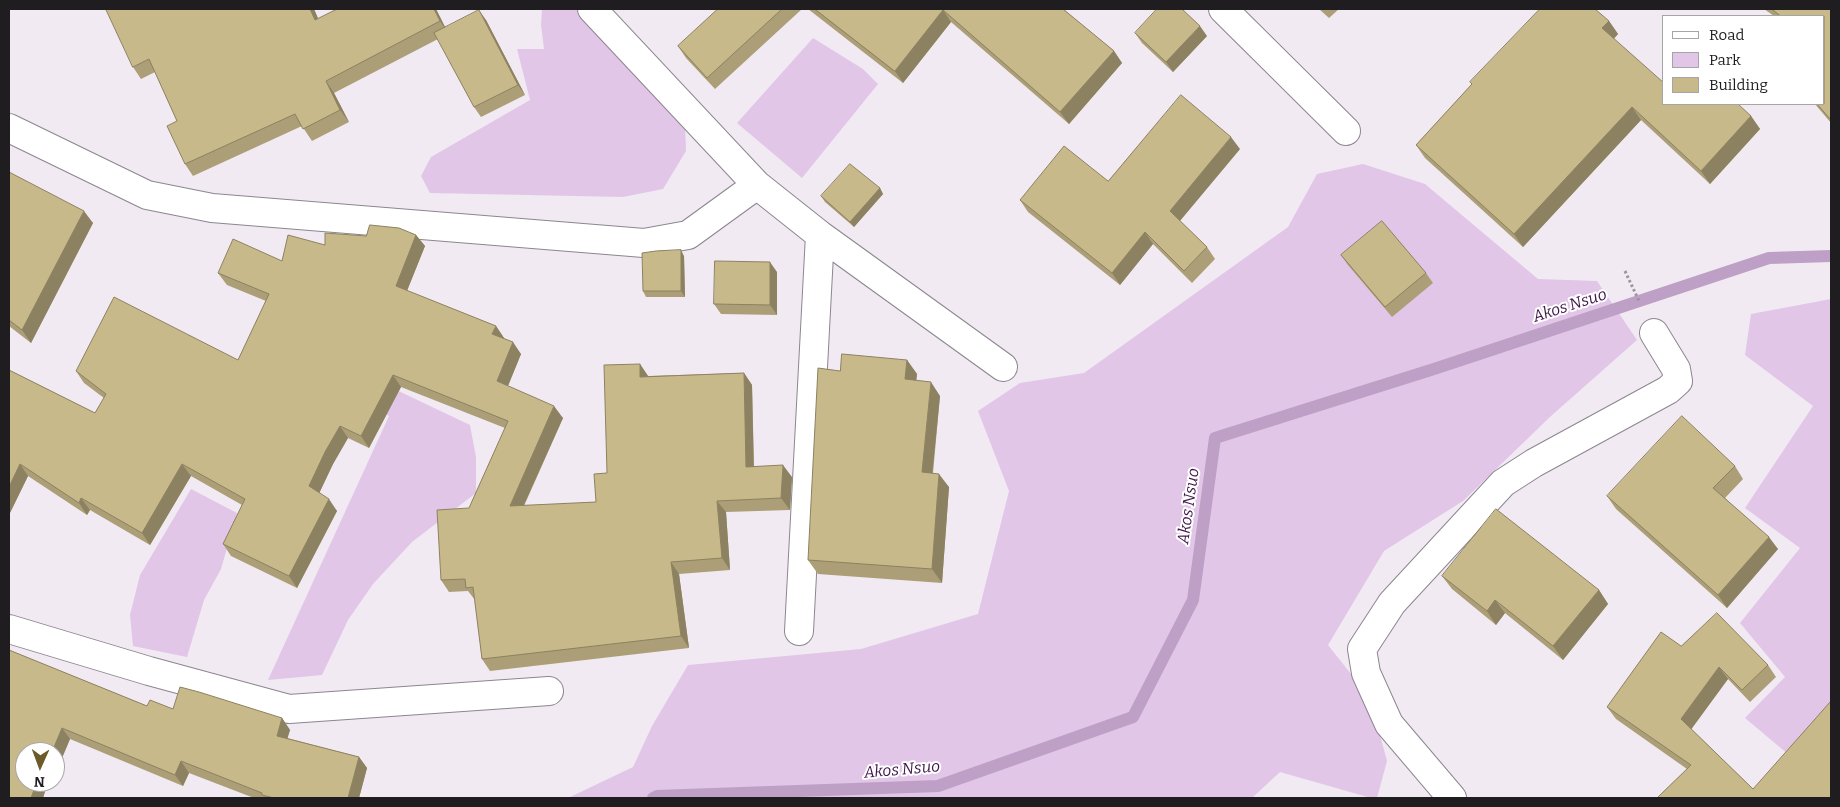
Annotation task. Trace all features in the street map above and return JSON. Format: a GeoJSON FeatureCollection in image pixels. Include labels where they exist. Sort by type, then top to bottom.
{"type":"FeatureCollection","features":[{"type":"Feature","properties":{"kind":"street"},"geometry":{"type":"LineString","coordinates":[[592,9],[757,184],[820,235],[1003,366]]}},
{"type":"Feature","properties":{"kind":"street"},"geometry":{"type":"LineString","coordinates":[[1223,9],[1346,131]]}},
{"type":"Feature","properties":{"kind":"street"},"geometry":{"type":"LineString","coordinates":[[9,128],[147,195],[212,208],[644,243],[688,235],[757,184]]}},
{"type":"Feature","properties":{"kind":"street"},"geometry":{"type":"LineString","coordinates":[[799,631],[820,235]]}},
{"type":"Feature","properties":{"kind":"street"},"geometry":{"type":"LineString","coordinates":[[1452,798],[1389,724],[1366,673],[1362,649],[1392,603],[1502,483],[1534,463],[1668,390],[1678,381],[1676,369],[1654,333]]}},
{"type":"Feature","properties":{"kind":"street"},"geometry":{"type":"LineString","coordinates":[[9,629],[149,671],[289,709],[549,691]]}},
{"type":"Feature","properties":{"kind":"green space"},"geometry":{"type":"Polygon","coordinates":[[[542,9],[580,9],[685,125],[686,151],[663,189],[623,197],[430,193],[421,176],[431,157],[530,100],[517,49],[544,49],[541,25],[542,9]]]}},
{"type":"Feature","properties":{"kind":"green space"},"geometry":{"type":"Polygon","coordinates":[[[813,38],[863,69],[878,84],[802,178],[737,123],[813,38]]]}},
{"type":"Feature","properties":{"kind":"green space"},"geometry":{"type":"Polygon","coordinates":[[[1363,164],[1425,184],[1538,279],[1597,281],[1637,340],[1551,416],[1463,501],[1384,551],[1328,645],[1370,698],[1387,761],[1377,798],[1371,798],[1280,772],[1252,798],[568,798],[633,767],[652,726],[688,665],[861,649],[978,614],[1009,491],[978,411],[1020,383],[1084,373],[1288,227],[1317,174],[1363,164]]]}},
{"type":"Feature","properties":{"kind":"green space"},"geometry":{"type":"Polygon","coordinates":[[[1831,299],[1831,709],[1789,755],[1745,718],[1785,677],[1740,623],[1800,548],[1745,508],[1813,406],[1745,355],[1751,314],[1831,299]]]}},
{"type":"Feature","properties":{"kind":"green space"},"geometry":{"type":"Polygon","coordinates":[[[388,386],[470,425],[476,457],[476,493],[412,542],[373,584],[348,620],[322,675],[268,680],[389,416],[379,410],[388,386]]]}},
{"type":"Feature","properties":{"kind":"green space"},"geometry":{"type":"Polygon","coordinates":[[[191,489],[237,513],[221,569],[204,600],[187,657],[133,646],[130,615],[140,575],[191,489]]]}},
{"type":"Feature","properties":{"kind":"building"},"geometry":{"type":"Polygon","coordinates":[[[106,9],[310,9],[315,20],[337,9],[434,9],[440,21],[326,81],[340,110],[303,129],[295,114],[185,164],[167,126],[177,121],[149,59],[133,67],[106,9]]]}},
{"type":"Feature","properties":{"kind":"building"},"geometry":{"type":"Polygon","coordinates":[[[718,9],[782,9],[707,78],[678,46],[718,9]]]}},
{"type":"Feature","properties":{"kind":"building"},"geometry":{"type":"Polygon","coordinates":[[[815,9],[1063,9],[1114,51],[1060,112],[943,10],[895,71],[815,9]]]}},
{"type":"Feature","properties":{"kind":"building"},"geometry":{"type":"Polygon","coordinates":[[[1157,9],[1182,9],[1200,26],[1166,62],[1135,33],[1157,9]]]}},
{"type":"Feature","properties":{"kind":"building"},"geometry":{"type":"Polygon","coordinates":[[[1540,9],[1595,9],[1609,21],[1602,28],[1662,81],[1662,105],[1739,105],[1751,116],[1701,171],[1632,107],[1514,234],[1416,145],[1472,84],[1470,82],[1540,9]]]}},
{"type":"Feature","properties":{"kind":"building"},"geometry":{"type":"Polygon","coordinates":[[[1772,9],[1831,9],[1831,120],[1818,105],[1825,105],[1825,15],[1780,15],[1772,9]]]}},
{"type":"Feature","properties":{"kind":"building"},"geometry":{"type":"Polygon","coordinates":[[[479,10],[518,85],[474,107],[434,33],[479,10]]]}},
{"type":"Feature","properties":{"kind":"building"},"geometry":{"type":"Polygon","coordinates":[[[1181,95],[1231,137],[1170,211],[1207,247],[1184,271],[1145,232],[1112,273],[1020,200],[1064,146],[1108,181],[1181,95]]]}},
{"type":"Feature","properties":{"kind":"building"},"geometry":{"type":"Polygon","coordinates":[[[850,164],[880,188],[850,222],[821,196],[850,164]]]}},
{"type":"Feature","properties":{"kind":"building"},"geometry":{"type":"Polygon","coordinates":[[[9,172],[84,211],[22,330],[9,320],[9,172]]]}},
{"type":"Feature","properties":{"kind":"building"},"geometry":{"type":"Polygon","coordinates":[[[1382,221],[1426,273],[1385,307],[1341,255],[1382,221]]]}},
{"type":"Feature","properties":{"kind":"building"},"geometry":{"type":"Polygon","coordinates":[[[370,225],[399,228],[416,235],[396,286],[496,326],[492,334],[513,342],[497,381],[554,406],[510,506],[596,502],[594,474],[607,473],[604,365],[640,364],[640,377],[744,373],[746,467],[783,465],[781,498],[717,501],[722,558],[671,562],[681,636],[482,659],[473,587],[466,588],[465,579],[441,580],[437,510],[469,508],[508,421],[393,375],[361,436],[340,426],[325,452],[309,486],[329,499],[289,576],[223,544],[245,499],[182,464],[142,533],[81,498],[79,503],[20,464],[9,487],[9,370],[95,413],[106,394],[76,371],[114,297],[238,360],[269,294],[218,273],[233,239],[282,261],[288,235],[325,245],[325,233],[366,236],[370,225]]]}},
{"type":"Feature","properties":{"kind":"building"},"geometry":{"type":"Polygon","coordinates":[[[681,250],[681,291],[643,291],[642,253],[681,250]]]}},
{"type":"Feature","properties":{"kind":"building"},"geometry":{"type":"Polygon","coordinates":[[[715,261],[770,262],[770,305],[714,304],[715,261]]]}},
{"type":"Feature","properties":{"kind":"building"},"geometry":{"type":"Polygon","coordinates":[[[842,354],[907,360],[905,379],[931,382],[922,472],[939,474],[932,569],[808,560],[818,368],[840,371],[842,354]]]}},
{"type":"Feature","properties":{"kind":"building"},"geometry":{"type":"Polygon","coordinates":[[[1682,416],[1735,466],[1713,488],[1769,537],[1718,595],[1607,496],[1682,416]]]}},
{"type":"Feature","properties":{"kind":"building"},"geometry":{"type":"Polygon","coordinates":[[[1496,509],[1599,590],[1553,646],[1495,600],[1487,611],[1442,576],[1496,509]]]}},
{"type":"Feature","properties":{"kind":"building"},"geometry":{"type":"Polygon","coordinates":[[[1717,613],[1768,665],[1742,690],[1719,667],[1681,719],[1753,789],[1831,701],[1831,798],[1657,798],[1691,765],[1607,707],[1661,632],[1681,646],[1717,613]]]}},
{"type":"Feature","properties":{"kind":"building"},"geometry":{"type":"Polygon","coordinates":[[[9,650],[147,706],[150,700],[173,709],[180,687],[199,692],[282,718],[277,736],[359,757],[348,798],[274,798],[262,795],[262,793],[181,761],[175,775],[62,728],[56,742],[15,742],[15,792],[33,792],[31,798],[9,798],[9,650]]]}},
{"type":"Feature","properties":{"kind":"waterway","name":"Akos Nsuo"},"geometry":{"type":"LineString","coordinates":[[653,798],[657,796],[938,786],[1133,717],[1193,600],[1215,438],[1434,369],[1769,258],[1831,256]]}}]}
